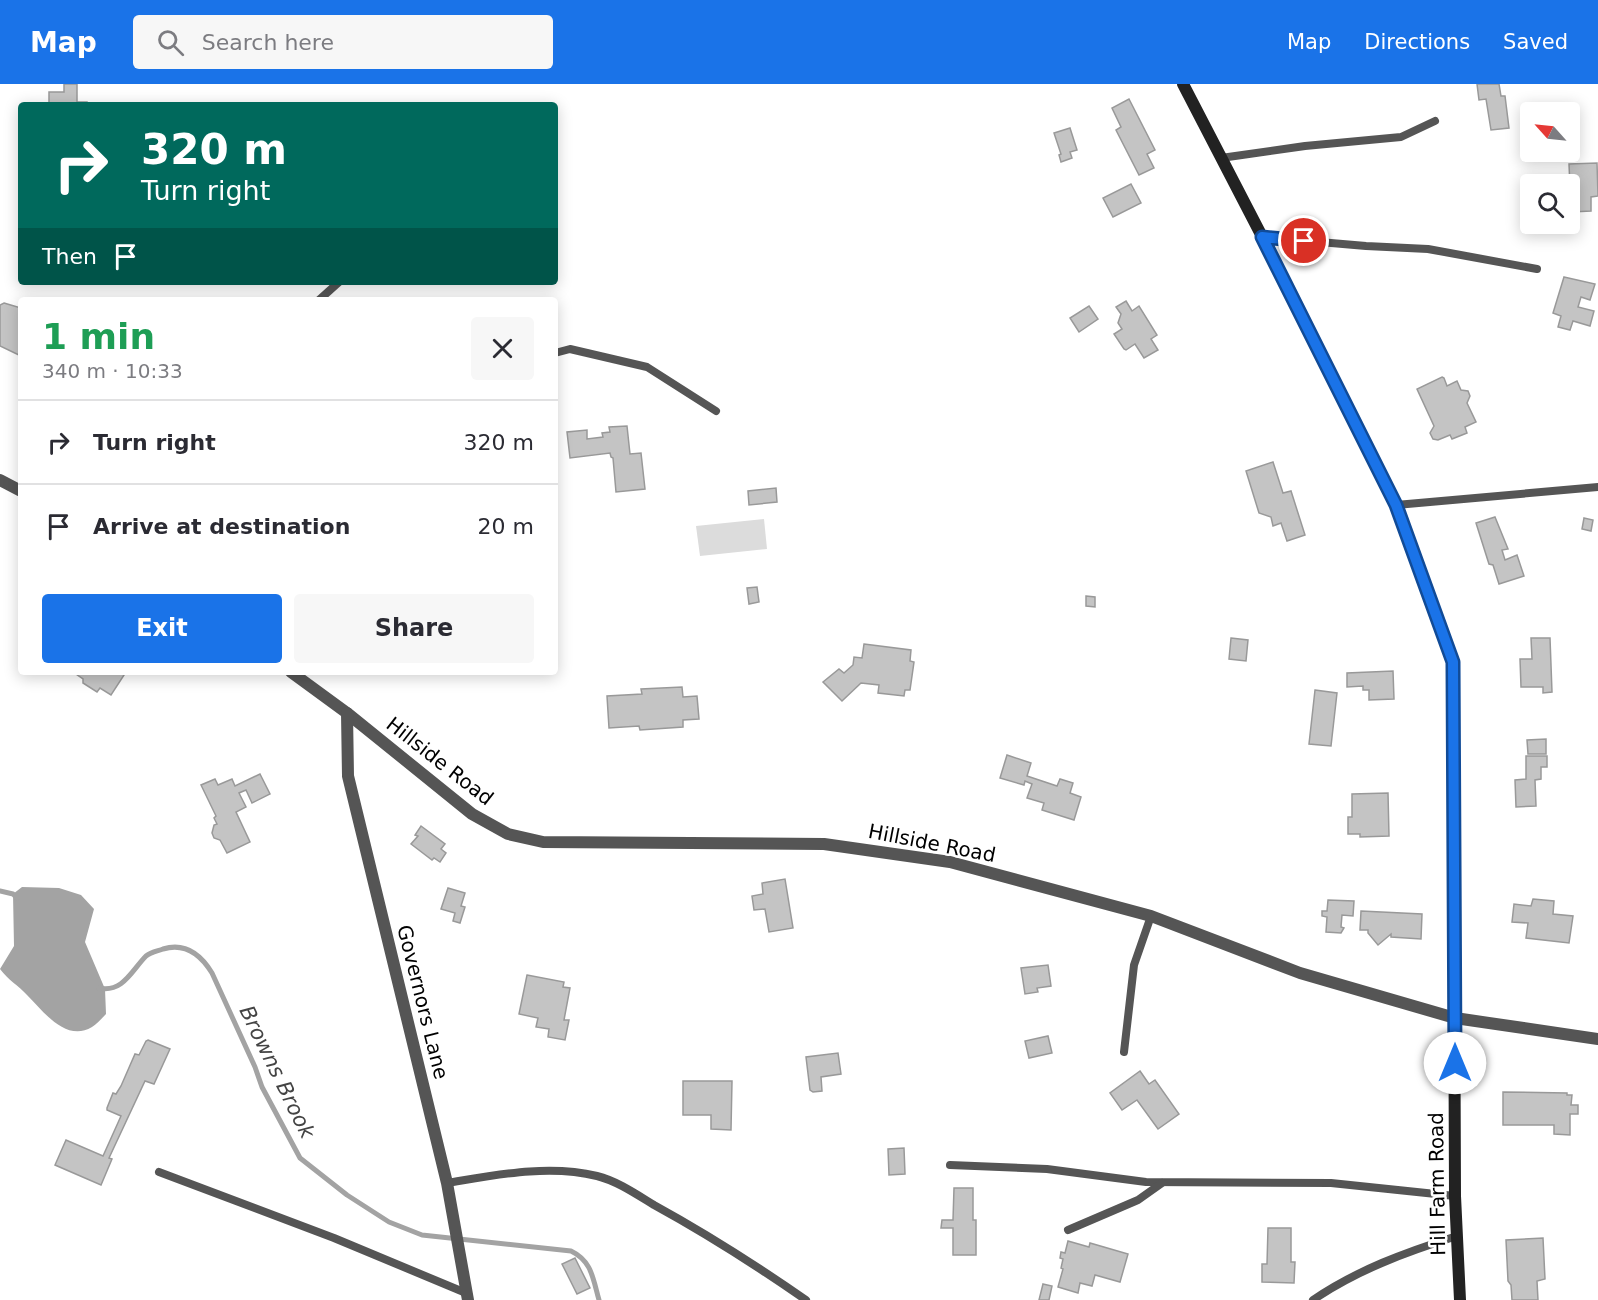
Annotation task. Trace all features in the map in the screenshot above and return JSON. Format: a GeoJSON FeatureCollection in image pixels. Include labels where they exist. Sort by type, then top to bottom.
{"type":"FeatureCollection","features":[{"type":"Feature","properties":{"kind":"main road","name":"Hill Farm Road"},"geometry":{"type":"LineString","coordinates":[[1183,84],[1396,505],[1453,662],[1455,1196],[1460,1300]]}},
{"type":"Feature","properties":{"kind":"street"},"geometry":{"type":"LineString","coordinates":[[0,480],[18,489]]}},
{"type":"Feature","properties":{"kind":"street","name":"Hillside Road"},"geometry":{"type":"LineString","coordinates":[[295,675],[347,713],[472,814],[508,834],[543,842],[824,844],[950,862],[1151,916],[1300,973],[1455,1018],[1598,1039]]}},
{"type":"Feature","properties":{"kind":"street","name":"Governors Lane"},"geometry":{"type":"LineString","coordinates":[[347,713],[348,776],[447,1182],[467,1296]]}},
{"type":"Feature","properties":{"kind":"lane"},"geometry":{"type":"LineString","coordinates":[[1221,158],[1305,146],[1401,137],[1435,122]]}},
{"type":"Feature","properties":{"kind":"lane"},"geometry":{"type":"LineString","coordinates":[[1262,237],[1428,249],[1537,269]]}},
{"type":"Feature","properties":{"kind":"lane"},"geometry":{"type":"LineString","coordinates":[[323,297],[336,285]]}},
{"type":"Feature","properties":{"kind":"lane"},"geometry":{"type":"LineString","coordinates":[[558,352],[570,349],[647,367],[716,411]]}},
{"type":"Feature","properties":{"kind":"lane"},"geometry":{"type":"LineString","coordinates":[[1396,505],[1598,487]]}},
{"type":"Feature","properties":{"kind":"lane"},"geometry":{"type":"LineString","coordinates":[[1124,1052],[1125,1027],[1134,965],[1151,916]]}},
{"type":"Feature","properties":{"kind":"lane"},"geometry":{"type":"LineString","coordinates":[[950,1165],[1047,1169],[1146,1182],[1331,1183],[1455,1196]]}},
{"type":"Feature","properties":{"kind":"lane"},"geometry":{"type":"LineString","coordinates":[[447,1182],[522,1171],[570,1172],[598,1176],[616,1183],[681,1220],[806,1300]]}},
{"type":"Feature","properties":{"kind":"lane"},"geometry":{"type":"LineString","coordinates":[[159,1172],[334,1238],[467,1296]]}},
{"type":"Feature","properties":{"kind":"lane"},"geometry":{"type":"LineString","coordinates":[[1068,1230],[1138,1200],[1163,1182]]}},
{"type":"Feature","properties":{"kind":"lane"},"geometry":{"type":"LineString","coordinates":[[1313,1300],[1338,1283],[1405,1252],[1457,1236]]}},
{"type":"Feature","properties":{"kind":"shaded area"},"geometry":{"type":"Polygon","coordinates":[[[764,519],[767,549],[700,556],[696,526],[764,519]]]}},
{"type":"Feature","properties":{"kind":"shaded area"},"geometry":{"type":"Polygon","coordinates":[[[22,887],[59,888],[81,895],[94,909],[85,942],[105,989],[106,1014],[92,1027],[82,1031],[73,1031],[56,1023],[0,969],[14,946],[13,894],[22,887]]]}},
{"type":"Feature","properties":{"kind":"building"},"geometry":{"type":"Polygon","coordinates":[[[64,84],[77,84],[77,102],[49,102],[49,92],[64,92],[64,84]]]}},
{"type":"Feature","properties":{"kind":"building"},"geometry":{"type":"Polygon","coordinates":[[[1477,84],[1499,84],[1501,96],[1505,96],[1509,128],[1491,130],[1486,99],[1479,100],[1477,84]]]}},
{"type":"Feature","properties":{"kind":"building"},"geometry":{"type":"Polygon","coordinates":[[[1129,99],[1155,150],[1147,154],[1154,168],[1139,175],[1116,130],[1121,127],[1112,108],[1129,99]]]}},
{"type":"Feature","properties":{"kind":"building"},"geometry":{"type":"Polygon","coordinates":[[[1070,128],[1077,150],[1070,152],[1072,158],[1061,162],[1059,155],[1061,154],[1054,133],[1070,128]]]}},
{"type":"Feature","properties":{"kind":"building"},"geometry":{"type":"Polygon","coordinates":[[[1597,163],[1598,196],[1591,197],[1591,211],[1580,212],[1580,174],[1569,174],[1569,164],[1597,163]]]}},
{"type":"Feature","properties":{"kind":"building"},"geometry":{"type":"Polygon","coordinates":[[[1131,184],[1141,203],[1113,217],[1103,198],[1131,184]]]}},
{"type":"Feature","properties":{"kind":"building"},"geometry":{"type":"Polygon","coordinates":[[[1564,277],[1595,284],[1590,300],[1581,297],[1578,307],[1594,311],[1590,326],[1573,321],[1570,330],[1558,327],[1561,316],[1553,313],[1564,277]]]}},
{"type":"Feature","properties":{"kind":"building"},"geometry":{"type":"Polygon","coordinates":[[[1126,301],[1132,311],[1139,306],[1157,335],[1151,339],[1158,350],[1144,358],[1135,344],[1124,349],[1114,334],[1122,329],[1118,323],[1121,314],[1116,307],[1126,301]]]}},
{"type":"Feature","properties":{"kind":"building"},"geometry":{"type":"Polygon","coordinates":[[[4,303],[18,307],[18,355],[0,346],[0,305],[4,303]]]}},
{"type":"Feature","properties":{"kind":"building"},"geometry":{"type":"Polygon","coordinates":[[[1089,306],[1098,319],[1079,332],[1070,318],[1089,306]]]}},
{"type":"Feature","properties":{"kind":"building"},"geometry":{"type":"Polygon","coordinates":[[[1442,377],[1447,386],[1457,381],[1461,390],[1468,391],[1470,396],[1467,403],[1476,422],[1465,427],[1467,433],[1452,439],[1450,435],[1438,440],[1433,439],[1430,433],[1434,426],[1417,389],[1442,377]]]}},
{"type":"Feature","properties":{"kind":"building"},"geometry":{"type":"Polygon","coordinates":[[[627,426],[630,454],[641,453],[645,489],[616,492],[613,458],[610,453],[570,458],[567,432],[587,430],[587,439],[603,437],[602,433],[610,432],[609,427],[627,426]]]}},
{"type":"Feature","properties":{"kind":"building"},"geometry":{"type":"Polygon","coordinates":[[[1273,462],[1283,493],[1291,491],[1305,535],[1287,541],[1281,523],[1273,526],[1271,517],[1259,513],[1246,471],[1273,462]]]}},
{"type":"Feature","properties":{"kind":"building"},"geometry":{"type":"Polygon","coordinates":[[[776,488],[777,502],[749,505],[748,491],[776,488]]]}},
{"type":"Feature","properties":{"kind":"building"},"geometry":{"type":"Polygon","coordinates":[[[1495,517],[1508,549],[1502,550],[1505,560],[1517,555],[1524,576],[1499,584],[1493,565],[1489,564],[1476,523],[1495,517]]]}},
{"type":"Feature","properties":{"kind":"building"},"geometry":{"type":"Polygon","coordinates":[[[1584,518],[1593,520],[1591,531],[1582,529],[1584,518]]]}},
{"type":"Feature","properties":{"kind":"building"},"geometry":{"type":"Polygon","coordinates":[[[757,587],[759,602],[749,604],[747,588],[757,587]]]}},
{"type":"Feature","properties":{"kind":"building"},"geometry":{"type":"Polygon","coordinates":[[[1086,596],[1095,597],[1095,607],[1086,606],[1086,596]]]}},
{"type":"Feature","properties":{"kind":"building"},"geometry":{"type":"Polygon","coordinates":[[[1231,638],[1248,640],[1246,661],[1229,659],[1231,638]]]}},
{"type":"Feature","properties":{"kind":"building"},"geometry":{"type":"Polygon","coordinates":[[[1531,638],[1550,638],[1552,692],[1543,693],[1543,687],[1521,687],[1520,659],[1532,659],[1531,638]]]}},
{"type":"Feature","properties":{"kind":"building"},"geometry":{"type":"Polygon","coordinates":[[[864,644],[911,650],[910,661],[914,662],[910,690],[905,690],[904,696],[878,693],[879,685],[861,683],[842,701],[823,682],[839,669],[844,673],[853,665],[854,657],[862,658],[864,644]]]}},
{"type":"Feature","properties":{"kind":"building"},"geometry":{"type":"Polygon","coordinates":[[[1393,671],[1394,699],[1369,700],[1369,690],[1363,690],[1363,686],[1347,687],[1347,673],[1393,671]]]}},
{"type":"Feature","properties":{"kind":"building"},"geometry":{"type":"Polygon","coordinates":[[[77,675],[124,675],[111,695],[100,688],[97,692],[83,683],[83,679],[77,675]]]}},
{"type":"Feature","properties":{"kind":"building"},"geometry":{"type":"Polygon","coordinates":[[[682,687],[683,697],[697,696],[699,719],[683,720],[683,727],[640,730],[639,726],[609,728],[607,696],[642,694],[641,689],[682,687]]]}},
{"type":"Feature","properties":{"kind":"building"},"geometry":{"type":"Polygon","coordinates":[[[1315,690],[1337,693],[1331,746],[1309,744],[1315,690]]]}},
{"type":"Feature","properties":{"kind":"building"},"geometry":{"type":"Polygon","coordinates":[[[1546,739],[1546,754],[1528,754],[1527,740],[1546,739]]]}},
{"type":"Feature","properties":{"kind":"building"},"geometry":{"type":"Polygon","coordinates":[[[1007,755],[1031,763],[1027,776],[1057,786],[1060,779],[1073,783],[1070,793],[1081,797],[1074,820],[1042,810],[1044,803],[1027,798],[1032,784],[1025,781],[1024,785],[1000,778],[1007,755]]]}},
{"type":"Feature","properties":{"kind":"building"},"geometry":{"type":"Polygon","coordinates":[[[1526,756],[1547,756],[1547,767],[1541,767],[1541,779],[1535,780],[1536,806],[1516,807],[1515,780],[1526,779],[1526,756]]]}},
{"type":"Feature","properties":{"kind":"building"},"geometry":{"type":"Polygon","coordinates":[[[260,774],[270,794],[252,803],[246,790],[239,793],[246,807],[236,812],[250,842],[227,853],[220,840],[214,838],[212,833],[214,825],[217,824],[214,818],[216,816],[201,785],[215,779],[218,785],[232,779],[235,786],[260,774]]]}},
{"type":"Feature","properties":{"kind":"building"},"geometry":{"type":"Polygon","coordinates":[[[1388,793],[1389,836],[1360,837],[1360,834],[1348,834],[1348,817],[1352,817],[1352,794],[1388,793]]]}},
{"type":"Feature","properties":{"kind":"building"},"geometry":{"type":"Polygon","coordinates":[[[421,826],[445,844],[441,849],[446,853],[440,862],[434,858],[432,860],[411,844],[418,836],[415,835],[421,826]]]}},
{"type":"Feature","properties":{"kind":"building"},"geometry":{"type":"Polygon","coordinates":[[[785,879],[793,928],[769,932],[765,909],[754,910],[752,896],[763,894],[762,883],[785,879]]]}},
{"type":"Feature","properties":{"kind":"building"},"geometry":{"type":"Polygon","coordinates":[[[448,888],[465,893],[461,906],[465,907],[460,923],[453,921],[455,913],[441,909],[448,888]]]}},
{"type":"Feature","properties":{"kind":"building"},"geometry":{"type":"Polygon","coordinates":[[[1533,899],[1554,901],[1553,914],[1573,916],[1569,943],[1526,938],[1528,923],[1512,922],[1514,904],[1531,906],[1533,899]]]}},
{"type":"Feature","properties":{"kind":"building"},"geometry":{"type":"Polygon","coordinates":[[[1328,900],[1354,901],[1353,916],[1342,915],[1341,927],[1344,928],[1341,933],[1326,932],[1327,917],[1322,916],[1322,911],[1327,911],[1328,900]]]}},
{"type":"Feature","properties":{"kind":"building"},"geometry":{"type":"Polygon","coordinates":[[[1361,911],[1422,914],[1421,939],[1391,937],[1391,934],[1378,945],[1368,930],[1360,930],[1361,911]]]}},
{"type":"Feature","properties":{"kind":"building"},"geometry":{"type":"Polygon","coordinates":[[[1048,965],[1051,986],[1037,988],[1038,992],[1025,994],[1021,968],[1048,965]]]}},
{"type":"Feature","properties":{"kind":"building"},"geometry":{"type":"Polygon","coordinates":[[[527,975],[564,982],[563,987],[570,988],[564,1020],[569,1020],[565,1040],[548,1037],[549,1029],[536,1027],[538,1018],[519,1014],[527,975]]]}},
{"type":"Feature","properties":{"kind":"building"},"geometry":{"type":"Polygon","coordinates":[[[1048,1036],[1052,1053],[1029,1058],[1025,1041],[1048,1036]]]}},
{"type":"Feature","properties":{"kind":"building"},"geometry":{"type":"Polygon","coordinates":[[[148,1040],[170,1049],[154,1084],[145,1081],[109,1158],[112,1159],[101,1185],[55,1165],[66,1140],[103,1156],[121,1116],[107,1108],[113,1093],[116,1094],[121,1086],[135,1054],[139,1055],[148,1040]]]}},
{"type":"Feature","properties":{"kind":"building"},"geometry":{"type":"Polygon","coordinates":[[[838,1053],[841,1074],[821,1077],[822,1091],[810,1090],[806,1057],[838,1053]]]}},
{"type":"Feature","properties":{"kind":"building"},"geometry":{"type":"Polygon","coordinates":[[[1140,1071],[1149,1084],[1155,1080],[1179,1114],[1158,1129],[1137,1100],[1122,1110],[1110,1093],[1140,1071]]]}},
{"type":"Feature","properties":{"kind":"building"},"geometry":{"type":"Polygon","coordinates":[[[683,1081],[732,1081],[731,1130],[711,1129],[711,1115],[683,1115],[683,1081]]]}},
{"type":"Feature","properties":{"kind":"building"},"geometry":{"type":"Polygon","coordinates":[[[1503,1092],[1572,1095],[1571,1105],[1578,1105],[1578,1114],[1570,1114],[1570,1135],[1554,1134],[1554,1125],[1503,1125],[1503,1092]]]}},
{"type":"Feature","properties":{"kind":"building"},"geometry":{"type":"Polygon","coordinates":[[[904,1148],[905,1174],[889,1175],[888,1149],[904,1148]]]}},
{"type":"Feature","properties":{"kind":"building"},"geometry":{"type":"Polygon","coordinates":[[[954,1188],[973,1188],[976,1255],[953,1255],[953,1228],[941,1228],[942,1220],[953,1220],[954,1188]]]}},
{"type":"Feature","properties":{"kind":"building"},"geometry":{"type":"Polygon","coordinates":[[[1268,1228],[1291,1228],[1291,1262],[1295,1262],[1294,1283],[1262,1282],[1262,1264],[1267,1264],[1268,1228]]]}},
{"type":"Feature","properties":{"kind":"building"},"geometry":{"type":"Polygon","coordinates":[[[1543,1238],[1545,1279],[1537,1281],[1538,1300],[1512,1300],[1511,1285],[1508,1281],[1506,1240],[1543,1238]]]}},
{"type":"Feature","properties":{"kind":"building"},"geometry":{"type":"Polygon","coordinates":[[[1068,1241],[1089,1247],[1090,1243],[1128,1254],[1120,1282],[1095,1275],[1092,1286],[1080,1283],[1078,1293],[1058,1287],[1063,1269],[1061,1268],[1063,1259],[1060,1258],[1061,1252],[1065,1253],[1068,1241]]]}},
{"type":"Feature","properties":{"kind":"building"},"geometry":{"type":"Polygon","coordinates":[[[575,1258],[590,1288],[577,1294],[562,1264],[575,1258]]]}},
{"type":"Feature","properties":{"kind":"building"},"geometry":{"type":"Polygon","coordinates":[[[1043,1284],[1052,1286],[1049,1300],[1039,1300],[1043,1284]]]}},
{"type":"Feature","properties":{"kind":"waterway","name":"Browns Brook"},"geometry":{"type":"LineString","coordinates":[[0,891],[13,894],[17,898]]}},
{"type":"Feature","properties":{"kind":"waterway","name":"Browns Brook"},"geometry":{"type":"LineString","coordinates":[[99,988],[107,989],[121,984],[146,956],[152,953],[171,947],[179,947],[192,952],[212,973],[262,1087],[300,1158],[347,1195],[389,1222],[422,1235],[571,1251],[588,1265],[599,1300]]}},
{"type":"Feature","properties":{"kind":"route"},"geometry":{"type":"LineString","coordinates":[[1304,241],[1262,237],[1396,505],[1453,662],[1455,1063]]}}]}
